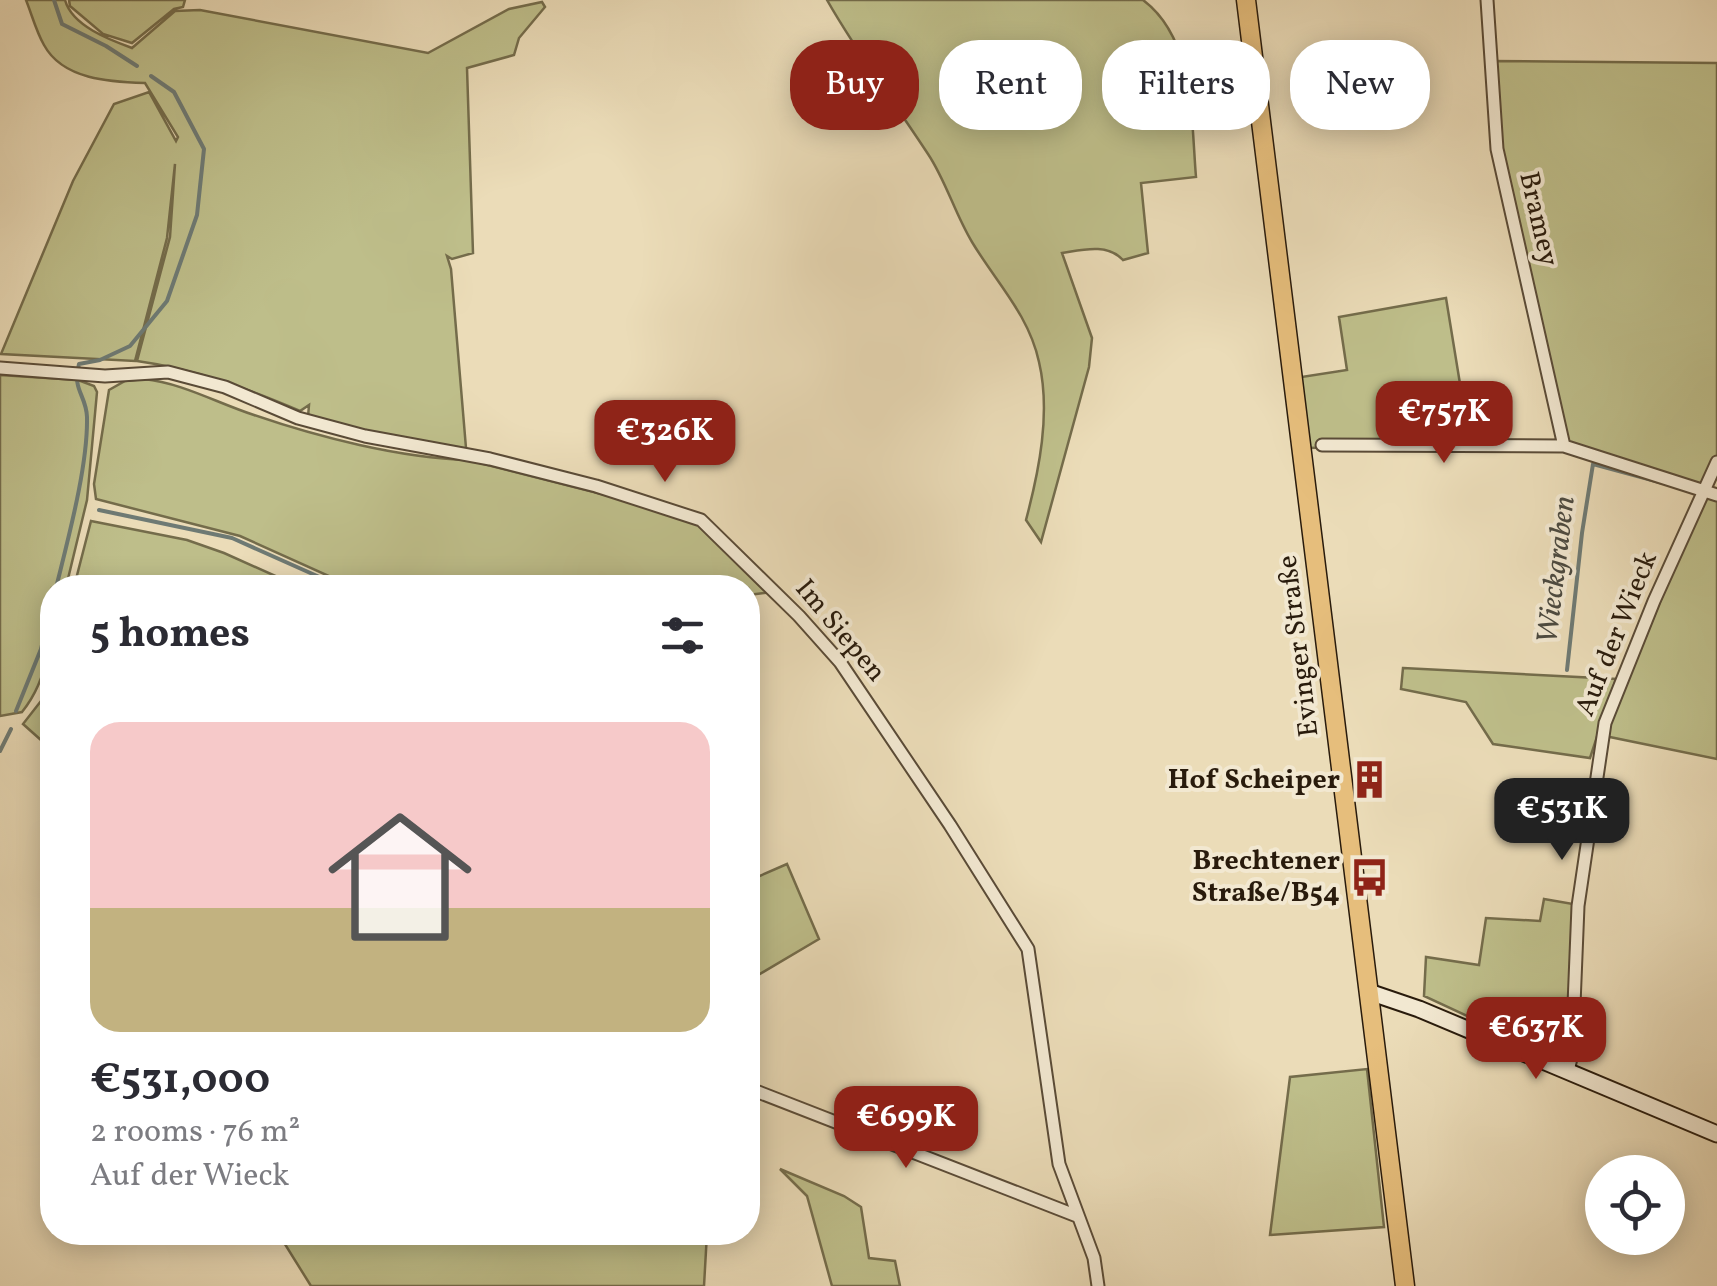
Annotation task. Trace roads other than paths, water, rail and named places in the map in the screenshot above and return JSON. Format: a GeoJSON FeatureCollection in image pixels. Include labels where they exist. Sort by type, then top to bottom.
{"type":"FeatureCollection","features":[{"type":"Feature","properties":{"kind":"main road","name":"Evinger Straße"},"geometry":{"type":"LineString","coordinates":[[1246,0],[1405,1286]]}},
{"type":"Feature","properties":{"kind":"street","name":"Bramey"},"geometry":{"type":"LineString","coordinates":[[1487,0],[1497,149],[1564,446]]}},
{"type":"Feature","properties":{"kind":"street","name":"Im Siepen"},"geometry":{"type":"LineString","coordinates":[[0,368],[74,374],[168,372],[224,387],[314,422],[365,436],[505,463],[614,491],[701,520],[757,575]]}},
{"type":"Feature","properties":{"kind":"street"},"geometry":{"type":"LineString","coordinates":[[1322,445],[1564,446],[1712,492]]}},
{"type":"Feature","properties":{"kind":"street","name":"Auf der Wieck"},"geometry":{"type":"LineString","coordinates":[[1568,1071],[1580,884],[1605,723],[1654,601],[1712,492],[1717,462]]}},
{"type":"Feature","properties":{"kind":"street","name":"Im Siepen"},"geometry":{"type":"LineString","coordinates":[[760,578],[840,662],[1021,936],[1032,966],[1059,1164],[1100,1285]]}},
{"type":"Feature","properties":{"kind":"street"},"geometry":{"type":"LineString","coordinates":[[1369,992],[1717,1134]]}},
{"type":"Feature","properties":{"kind":"street"},"geometry":{"type":"LineString","coordinates":[[760,1093],[1077,1216]]}},
{"type":"Feature","properties":{"kind":"waterway"},"geometry":{"type":"LineString","coordinates":[[54,0],[62,24],[137,66]]}},
{"type":"Feature","properties":{"kind":"waterway"},"geometry":{"type":"LineString","coordinates":[[59,575],[84,458],[87,417],[78,387],[79,364],[100,360],[130,346],[167,301],[197,215],[204,149],[174,92],[151,76]]}},
{"type":"Feature","properties":{"kind":"waterway","name":"Wieckgraben"},"geometry":{"type":"LineString","coordinates":[[1567,670],[1593,464],[1663,483]]}},
{"type":"Feature","properties":{"kind":"waterway"},"geometry":{"type":"LineString","coordinates":[[99,510],[232,538],[315,575]]}},
{"type":"Feature","properties":{"kind":"waterway"},"geometry":{"type":"LineString","coordinates":[[16,711],[40,651]]}},
{"type":"Feature","properties":{"kind":"waterway"},"geometry":{"type":"LineString","coordinates":[[0,751],[11,729]]}},
{"type":"Feature","properties":{"kind":"place","name":"Hof Scheiper"},"geometry":{"type":"Point","coordinates":[1370,780]}},
{"type":"Feature","properties":{"kind":"place","name":"Brechtener Straße/B54"},"geometry":{"type":"Point","coordinates":[1370,877]}}]}
